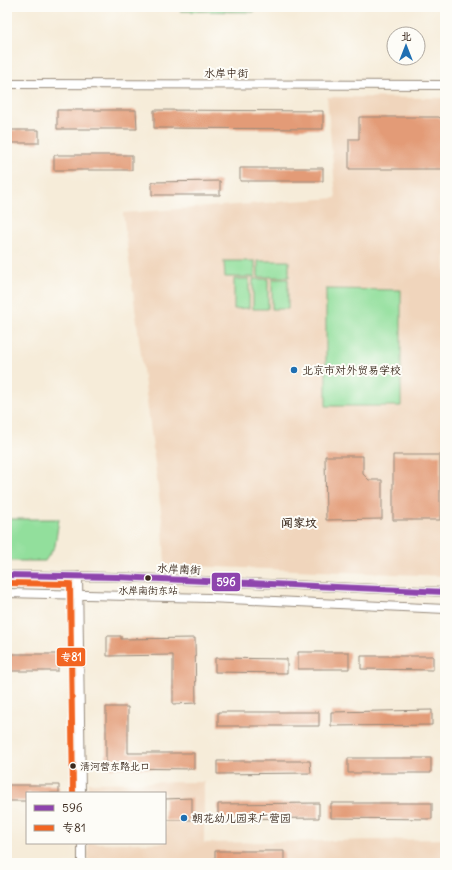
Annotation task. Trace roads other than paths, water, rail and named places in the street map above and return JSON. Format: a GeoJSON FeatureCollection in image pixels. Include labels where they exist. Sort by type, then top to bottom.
{"type":"FeatureCollection","features":[{"type":"Feature","properties":{"kind":"street","name":"水岸中街"},"geometry":{"type":"LineString","coordinates":[[7,84],[445,85]]}},
{"type":"Feature","properties":{"kind":"street","name":"水岸南街"},"geometry":{"type":"LineString","coordinates":[[7,575],[78,576],[445,592]]}},
{"type":"Feature","properties":{"kind":"street"},"geometry":{"type":"LineString","coordinates":[[78,576],[81,792]]}},
{"type":"Feature","properties":{"kind":"street"},"geometry":{"type":"LineString","coordinates":[[7,593],[78,593],[445,609]]}},
{"type":"Feature","properties":{"kind":"street"},"geometry":{"type":"LineString","coordinates":[[82,844],[82,863]]}},
{"type":"Feature","properties":{"kind":"place","name":"北京市对外贸易学校"},"geometry":{"type":"Point","coordinates":[294,370]}},
{"type":"Feature","properties":{"kind":"place","name":"水岸南街东站"},"geometry":{"type":"Point","coordinates":[148,578]}},
{"type":"Feature","properties":{"kind":"place","name":"清河营东路北口"},"geometry":{"type":"Point","coordinates":[73,766]}},
{"type":"Feature","properties":{"kind":"place","name":"朝花幼儿园来广营园"},"geometry":{"type":"Point","coordinates":[184,818]}},
{"type":"Feature","properties":{"kind":"district","name":"闻家坟"},"geometry":{"type":"Point","coordinates":[299,523]}}]}
